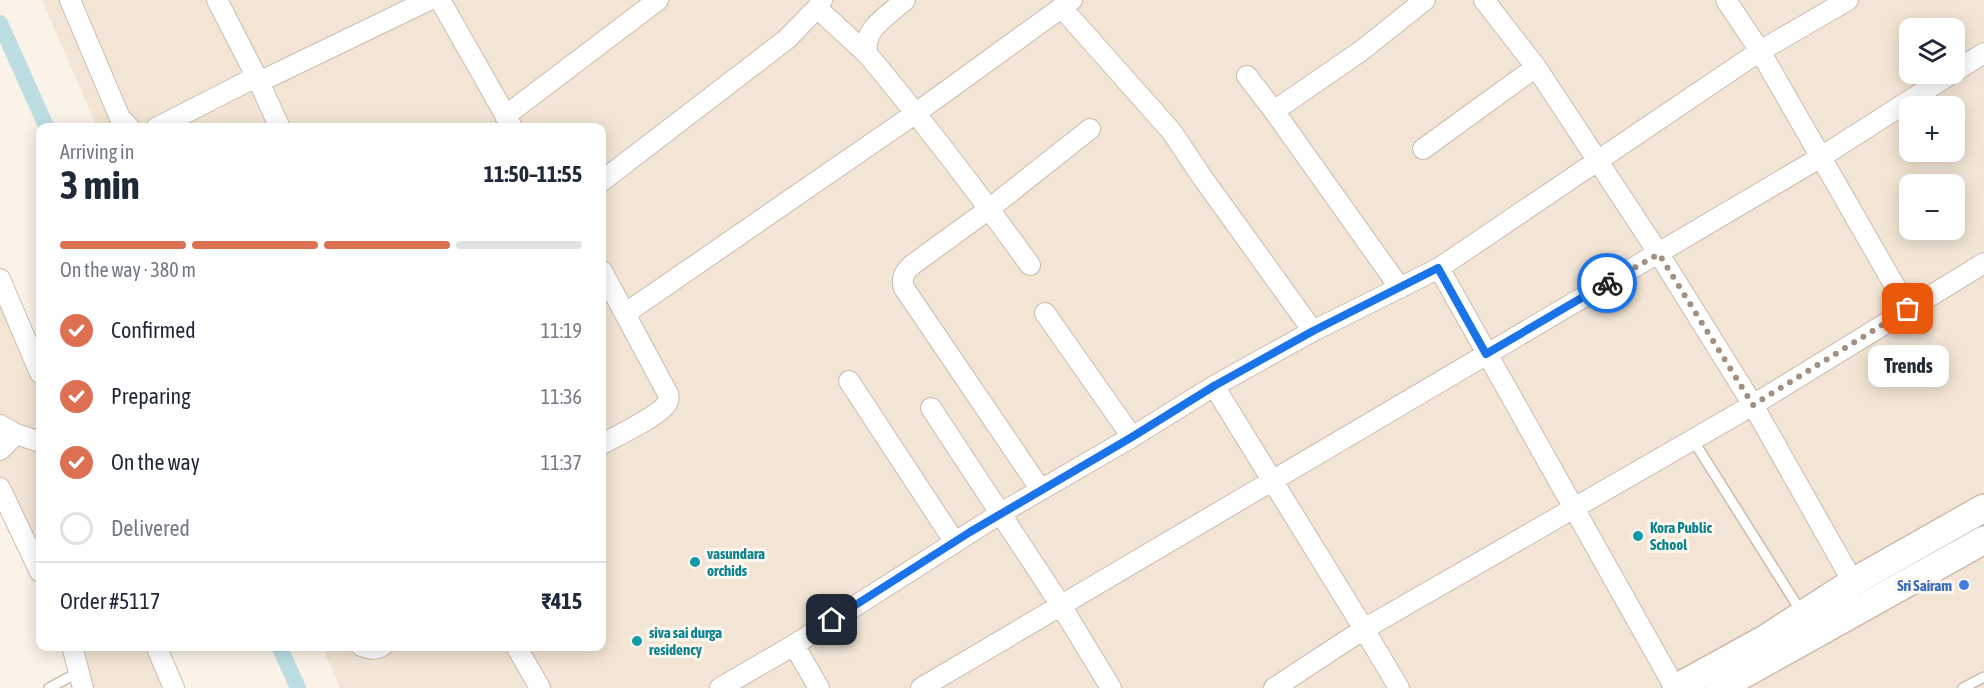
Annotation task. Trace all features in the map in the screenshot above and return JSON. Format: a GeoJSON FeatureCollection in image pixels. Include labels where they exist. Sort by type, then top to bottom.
{"type":"FeatureCollection","features":[{"type":"Feature","properties":{"kind":"street"},"geometry":{"type":"LineString","coordinates":[[70,0],[120,118],[125,123]]}},
{"type":"Feature","properties":{"kind":"street"},"geometry":{"type":"LineString","coordinates":[[216,0],[278,123]]}},
{"type":"Feature","properties":{"kind":"street"},"geometry":{"type":"LineString","coordinates":[[166,123],[250,80],[259,82],[429,0]]}},
{"type":"Feature","properties":{"kind":"street"},"geometry":{"type":"LineString","coordinates":[[440,0],[509,122],[658,0]]}},
{"type":"Feature","properties":{"kind":"street"},"geometry":{"type":"LineString","coordinates":[[868,55],[865,48],[870,32],[905,0]]}},
{"type":"Feature","properties":{"kind":"street"},"geometry":{"type":"LineString","coordinates":[[1274,111],[1361,51],[1425,0]]}},
{"type":"Feature","properties":{"kind":"street"},"geometry":{"type":"LineString","coordinates":[[1726,0],[1760,51],[1908,309]]}},
{"type":"Feature","properties":{"kind":"street"},"geometry":{"type":"LineString","coordinates":[[720,688],[794,645],[954,541],[1132,437],[1214,386],[1313,331],[1438,268],[1760,51],[1848,0]]}},
{"type":"Feature","properties":{"kind":"street"},"geometry":{"type":"LineString","coordinates":[[1494,3],[1598,159],[1753,405],[1853,582]]}},
{"type":"Feature","properties":{"kind":"street"},"geometry":{"type":"LineString","coordinates":[[606,178],[787,39],[819,4],[868,55],[916,113],[1030,265]]}},
{"type":"Feature","properties":{"kind":"street"},"geometry":{"type":"LineString","coordinates":[[626,313],[916,113],[1067,4],[1172,132],[1313,331]]}},
{"type":"Feature","properties":{"kind":"street"},"geometry":{"type":"LineString","coordinates":[[1965,65],[1984,53]]}},
{"type":"Feature","properties":{"kind":"street"},"geometry":{"type":"LineString","coordinates":[[1424,149],[1536,67]]}},
{"type":"Feature","properties":{"kind":"street"},"geometry":{"type":"LineString","coordinates":[[1247,76],[1400,288]]}},
{"type":"Feature","properties":{"kind":"street"},"geometry":{"type":"LineString","coordinates":[[921,688],[1060,604],[1272,483],[1486,354],[1659,254],[1821,157],[1936,84]]}},
{"type":"Feature","properties":{"kind":"street"},"geometry":{"type":"LineString","coordinates":[[1041,490],[904,288],[902,280],[912,265],[1090,129]]}},
{"type":"Feature","properties":{"kind":"street"},"geometry":{"type":"LineString","coordinates":[[1274,688],[1364,629],[1753,405],[1984,263]]}},
{"type":"Feature","properties":{"kind":"street"},"geometry":{"type":"LineString","coordinates":[[1438,268],[1676,688],[1765,639],[1853,582],[1984,508]]}},
{"type":"Feature","properties":{"kind":"street"},"geometry":{"type":"LineString","coordinates":[[606,278],[668,394],[669,400],[666,406],[657,413],[606,442]]}},
{"type":"Feature","properties":{"kind":"street"},"geometry":{"type":"LineString","coordinates":[[0,279],[36,364]]}},
{"type":"Feature","properties":{"kind":"street"},"geometry":{"type":"LineString","coordinates":[[1045,314],[1132,437]]}},
{"type":"Feature","properties":{"kind":"street"},"geometry":{"type":"LineString","coordinates":[[849,381],[954,541]]}},
{"type":"Feature","properties":{"kind":"street"},"geometry":{"type":"LineString","coordinates":[[1214,386],[1399,688]]}},
{"type":"Feature","properties":{"kind":"street"},"geometry":{"type":"LineString","coordinates":[[931,408],[1060,604],[1111,688]]}},
{"type":"Feature","properties":{"kind":"street"},"geometry":{"type":"LineString","coordinates":[[0,450],[8,430],[36,440]]}},
{"type":"Feature","properties":{"kind":"street"},"geometry":{"type":"LineString","coordinates":[[0,488],[36,564]]}},
{"type":"Feature","properties":{"kind":"street"},"geometry":{"type":"LineString","coordinates":[[1931,538],[1945,561]]}},
{"type":"Feature","properties":{"kind":"street"},"geometry":{"type":"LineString","coordinates":[[1719,688],[1984,540]]}},
{"type":"Feature","properties":{"kind":"street"},"geometry":{"type":"LineString","coordinates":[[794,645],[819,688]]}},
{"type":"Feature","properties":{"kind":"street"},"geometry":{"type":"LineString","coordinates":[[73,651],[81,680]]}},
{"type":"Feature","properties":{"kind":"street"},"geometry":{"type":"LineString","coordinates":[[158,651],[174,688]]}},
{"type":"Feature","properties":{"kind":"street"},"geometry":{"type":"LineString","coordinates":[[519,651],[540,688]]}},
{"type":"Feature","properties":{"kind":"lane"},"geometry":{"type":"LineString","coordinates":[[1693,440],[1803,615]]}},
{"type":"Feature","properties":{"kind":"lane"},"geometry":{"type":"LineString","coordinates":[[1963,688],[1984,678]]}},
{"type":"Feature","properties":{"kind":"lane"},"geometry":{"type":"LineString","coordinates":[[49,688],[81,680]]}},
{"type":"Feature","properties":{"kind":"shaded area"},"geometry":{"type":"Polygon","coordinates":[[[42,0],[1984,0],[1984,688],[340,688],[324,651],[606,651],[606,123],[95,123],[42,0]]]}},
{"type":"Feature","properties":{"kind":"shaded area"},"geometry":{"type":"Polygon","coordinates":[[[0,292],[36,376],[36,584],[0,505],[0,292]]]}},
{"type":"Feature","properties":{"kind":"shaded area"},"geometry":{"type":"Polygon","coordinates":[[[67,651],[156,651],[172,688],[84,688],[67,651]]]}},
{"type":"Feature","properties":{"kind":"waterway"},"geometry":{"type":"LineString","coordinates":[[0,23],[45,123]]}},
{"type":"Feature","properties":{"kind":"waterway"},"geometry":{"type":"LineString","coordinates":[[281,651],[298,688]]}},
{"type":"Feature","properties":{"kind":"way so far"},"geometry":{"type":"LineString","coordinates":[[1607,283],[1659,254],[1753,405],[1908,309]]}},
{"type":"Feature","properties":{"kind":"place","name":"Trends"},"geometry":{"type":"Point","coordinates":[1908,309]}},
{"type":"Feature","properties":{"kind":"place","name":"Kora Public School"},"geometry":{"type":"Point","coordinates":[1638,536]}},
{"type":"Feature","properties":{"kind":"place","name":"vasundara orchids"},"geometry":{"type":"Point","coordinates":[695,562]}},
{"type":"Feature","properties":{"kind":"place","name":"Sri Sairam"},"geometry":{"type":"Point","coordinates":[1964,585]}},
{"type":"Feature","properties":{"kind":"place","name":"siva sai durga residency"},"geometry":{"type":"Point","coordinates":[637,641]}},
{"type":"Feature","properties":{"kind":"route"},"geometry":{"type":"LineString","coordinates":[[832,620],[1001,513],[1132,437],[1214,386],[1313,331],[1438,268],[1486,354],[1607,283]]}}]}
